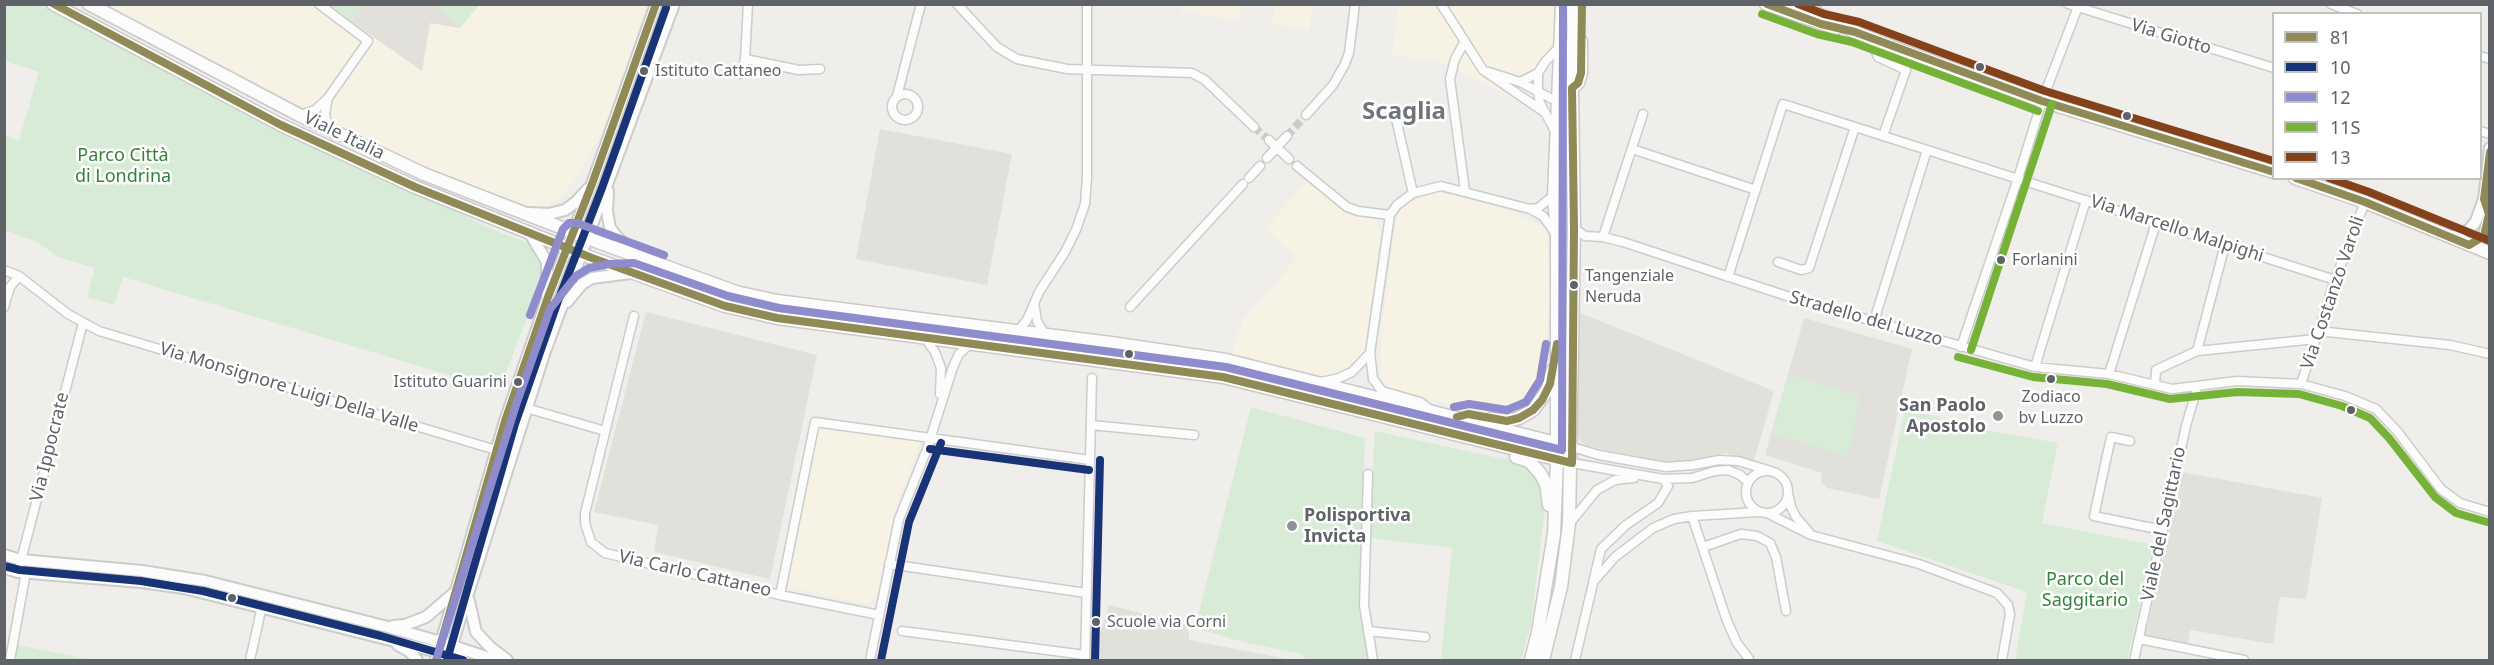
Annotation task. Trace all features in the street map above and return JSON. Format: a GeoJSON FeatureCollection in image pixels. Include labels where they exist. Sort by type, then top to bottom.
{"type":"FeatureCollection","features":[{"type":"Feature","properties":{"kind":"main road","name":"Viale Italia"},"geometry":{"type":"LineString","coordinates":[[53,4],[281,125],[415,187],[631,273]]}},
{"type":"Feature","properties":{"kind":"main road","name":"Viale Italia"},"geometry":{"type":"LineString","coordinates":[[89,4],[299,115],[424,174],[573,233],[736,292],[777,301],[1226,360],[1572,447]]}},
{"type":"Feature","properties":{"kind":"main road"},"geometry":{"type":"LineString","coordinates":[[1531,660],[1540,622],[1554,534],[1558,443],[1557,237],[1554,195],[1562,4]]}},
{"type":"Feature","properties":{"kind":"main road"},"geometry":{"type":"LineString","coordinates":[[1543,660],[1561,586],[1569,524],[1572,463],[1574,4]]}},
{"type":"Feature","properties":{"kind":"main road"},"geometry":{"type":"LineString","coordinates":[[1572,88],[1578,83],[1581,73],[1582,4]]}},
{"type":"Feature","properties":{"kind":"main road"},"geometry":{"type":"LineString","coordinates":[[1766,4],[1821,24],[1855,32]]}},
{"type":"Feature","properties":{"kind":"main road"},"geometry":{"type":"LineString","coordinates":[[1798,4],[1855,32],[2042,101],[2272,171]]}},
{"type":"Feature","properties":{"kind":"main road"},"geometry":{"type":"LineString","coordinates":[[1558,102],[1565,111],[1566,173],[1573,198]]}},
{"type":"Feature","properties":{"kind":"main road"},"geometry":{"type":"LineString","coordinates":[[2301,180],[2365,202],[2490,253]]}},
{"type":"Feature","properties":{"kind":"main road"},"geometry":{"type":"LineString","coordinates":[[631,273],[725,306],[777,318],[1223,377],[1572,463]]}},
{"type":"Feature","properties":{"kind":"main road"},"geometry":{"type":"LineString","coordinates":[[1458,417],[1468,414],[1507,421],[1526,415],[1542,400],[1547,391],[1557,354]]}},
{"type":"Feature","properties":{"kind":"main road"},"geometry":{"type":"LineString","coordinates":[[1427,428],[1463,443],[1529,461],[1540,472],[1546,484],[1554,534]]}},
{"type":"Feature","properties":{"kind":"street"},"geometry":{"type":"LineString","coordinates":[[299,115],[315,110],[328,98],[368,41],[319,4]]}},
{"type":"Feature","properties":{"kind":"street"},"geometry":{"type":"LineString","coordinates":[[444,653],[456,591],[514,393],[656,4]]}},
{"type":"Feature","properties":{"kind":"street"},"geometry":{"type":"LineString","coordinates":[[444,653],[468,595],[525,408],[674,4]]}},
{"type":"Feature","properties":{"kind":"street"},"geometry":{"type":"LineString","coordinates":[[741,74],[745,59],[748,4]]}},
{"type":"Feature","properties":{"kind":"street"},"geometry":{"type":"LineString","coordinates":[[897,96],[921,4]]}},
{"type":"Feature","properties":{"kind":"street"},"geometry":{"type":"LineString","coordinates":[[957,4],[997,46],[1017,59],[1048,66],[1086,70],[1192,73],[1205,80],[1254,127]]}},
{"type":"Feature","properties":{"kind":"street"},"geometry":{"type":"LineString","coordinates":[[1017,332],[1027,320],[1039,292],[1076,230],[1085,204],[1087,4]]}},
{"type":"Feature","properties":{"kind":"street"},"geometry":{"type":"LineString","coordinates":[[1306,115],[1333,85],[1345,64],[1349,53],[1355,4]]}},
{"type":"Feature","properties":{"kind":"street"},"geometry":{"type":"LineString","coordinates":[[1441,4],[1483,70],[1544,112]]}},
{"type":"Feature","properties":{"kind":"street","name":"Via Giotto"},"geometry":{"type":"LineString","coordinates":[[2068,4],[2272,67]]}},
{"type":"Feature","properties":{"kind":"street"},"geometry":{"type":"LineString","coordinates":[[2331,4],[2352,12]]}},
{"type":"Feature","properties":{"kind":"street"},"geometry":{"type":"LineString","coordinates":[[1961,347],[2042,101],[2079,6]]}},
{"type":"Feature","properties":{"kind":"street"},"geometry":{"type":"LineString","coordinates":[[1871,38],[1878,57],[1906,69],[1883,136]]}},
{"type":"Feature","properties":{"kind":"street"},"geometry":{"type":"LineString","coordinates":[[1465,41],[1455,59],[1450,80],[1465,191]]}},
{"type":"Feature","properties":{"kind":"street"},"geometry":{"type":"LineString","coordinates":[[1520,82],[1538,73],[1560,45]]}},
{"type":"Feature","properties":{"kind":"street"},"geometry":{"type":"LineString","coordinates":[[745,59],[799,70],[820,69]]}},
{"type":"Feature","properties":{"kind":"street"},"geometry":{"type":"LineString","coordinates":[[1483,70],[1520,82],[1558,102]]}},
{"type":"Feature","properties":{"kind":"street"},"geometry":{"type":"LineString","coordinates":[[1538,73],[1538,92],[1544,112],[1556,133]]}},
{"type":"Feature","properties":{"kind":"street"},"geometry":{"type":"LineString","coordinates":[[328,98],[325,113],[327,124],[339,134]]}},
{"type":"Feature","properties":{"kind":"street","name":"Via Marcello Malpighi"},"geometry":{"type":"LineString","coordinates":[[1756,190],[1783,104],[2335,280]]}},
{"type":"Feature","properties":{"kind":"street"},"geometry":{"type":"LineString","coordinates":[[1394,110],[1413,193]]}},
{"type":"Feature","properties":{"kind":"street"},"geometry":{"type":"LineString","coordinates":[[1603,237],[1643,114]]}},
{"type":"Feature","properties":{"kind":"street"},"geometry":{"type":"LineString","coordinates":[[1778,262],[1801,270],[1809,268],[1855,127]]}},
{"type":"Feature","properties":{"kind":"street"},"geometry":{"type":"LineString","coordinates":[[1267,158],[1287,136]]}},
{"type":"Feature","properties":{"kind":"street"},"geometry":{"type":"LineString","coordinates":[[1269,140],[1289,159]]}},
{"type":"Feature","properties":{"kind":"street"},"geometry":{"type":"LineString","coordinates":[[2452,237],[2469,230],[2476,221],[2484,199],[2490,148]]}},
{"type":"Feature","properties":{"kind":"street"},"geometry":{"type":"LineString","coordinates":[[1632,149],[1756,190],[1728,277]]}},
{"type":"Feature","properties":{"kind":"street"},"geometry":{"type":"LineString","coordinates":[[1874,321],[1927,150]]}},
{"type":"Feature","properties":{"kind":"street"},"geometry":{"type":"LineString","coordinates":[[1130,307],[1260,166]]}},
{"type":"Feature","properties":{"kind":"street"},"geometry":{"type":"LineString","coordinates":[[1297,166],[1347,207],[1358,211],[1390,215]]}},
{"type":"Feature","properties":{"kind":"street"},"geometry":{"type":"LineString","coordinates":[[611,172],[607,195],[610,228],[638,257]]}},
{"type":"Feature","properties":{"kind":"street"},"geometry":{"type":"LineString","coordinates":[[519,212],[549,214],[565,210],[576,202],[592,184]]}},
{"type":"Feature","properties":{"kind":"street"},"geometry":{"type":"LineString","coordinates":[[1430,411],[1420,402],[1382,391],[1373,379],[1370,353],[1390,215],[1396,205],[1413,193],[1441,186],[1530,209],[1543,216],[1557,237]]}},
{"type":"Feature","properties":{"kind":"street"},"geometry":{"type":"LineString","coordinates":[[1530,209],[1538,208],[1554,195]]}},
{"type":"Feature","properties":{"kind":"street"},"geometry":{"type":"LineString","coordinates":[[2469,245],[2484,236],[2489,214],[2484,199]]}},
{"type":"Feature","properties":{"kind":"street"},"geometry":{"type":"LineString","coordinates":[[2035,367],[2086,200]]}},
{"type":"Feature","properties":{"kind":"street","name":"Via Costanzo Varoli"},"geometry":{"type":"LineString","coordinates":[[2301,384],[2335,280],[2365,202]]}},
{"type":"Feature","properties":{"kind":"street"},"geometry":{"type":"LineString","coordinates":[[2109,374],[2156,223]]}},
{"type":"Feature","properties":{"kind":"street","name":"Stradello del Luzzo"},"geometry":{"type":"LineString","coordinates":[[1574,228],[1585,236],[1603,237],[1802,301],[2035,367],[2109,374],[2172,389],[2237,381],[2301,384],[2345,396],[2376,409],[2397,431],[2441,489],[2460,503],[2490,512]]}},
{"type":"Feature","properties":{"kind":"street"},"geometry":{"type":"LineString","coordinates":[[2469,230],[2469,245]]}},
{"type":"Feature","properties":{"kind":"street"},"geometry":{"type":"LineString","coordinates":[[529,232],[547,262],[545,284],[548,297]]}},
{"type":"Feature","properties":{"kind":"street"},"geometry":{"type":"LineString","coordinates":[[2197,351],[2225,245]]}},
{"type":"Feature","properties":{"kind":"street","name":"Via Monsignore Luigi Della Valle"},"geometry":{"type":"LineString","coordinates":[[4,270],[19,276],[83,323],[125,340],[496,450]]}},
{"type":"Feature","properties":{"kind":"street"},"geometry":{"type":"LineString","coordinates":[[559,314],[582,284],[592,278],[631,273]]}},
{"type":"Feature","properties":{"kind":"street"},"geometry":{"type":"LineString","coordinates":[[4,307],[10,287],[19,276]]}},
{"type":"Feature","properties":{"kind":"street"},"geometry":{"type":"LineString","coordinates":[[1035,304],[1037,321],[1045,336]]}},
{"type":"Feature","properties":{"kind":"street","name":"Via Carlo Cattaneo"},"geometry":{"type":"LineString","coordinates":[[634,316],[585,513],[588,534],[598,549],[605,553],[780,595],[879,615]]}},
{"type":"Feature","properties":{"kind":"street","name":"Via Ippocrate"},"geometry":{"type":"LineString","coordinates":[[10,660],[22,572],[21,560],[83,323]]}},
{"type":"Feature","properties":{"kind":"street"},"geometry":{"type":"LineString","coordinates":[[2155,385],[2156,370],[2197,351],[2317,335],[2450,345],[2490,354]]}},
{"type":"Feature","properties":{"kind":"street"},"geometry":{"type":"LineString","coordinates":[[923,336],[935,352],[941,368],[940,404]]}},
{"type":"Feature","properties":{"kind":"street"},"geometry":{"type":"LineString","coordinates":[[870,660],[889,564],[904,504],[931,439],[940,404],[959,354],[971,343]]}},
{"type":"Feature","properties":{"kind":"street"},"geometry":{"type":"LineString","coordinates":[[1318,383],[1340,378],[1352,372],[1370,353]]}},
{"type":"Feature","properties":{"kind":"street"},"geometry":{"type":"LineString","coordinates":[[902,631],[1085,658],[1092,378]]}},
{"type":"Feature","properties":{"kind":"street","name":"Viale del Sagittario"},"geometry":{"type":"LineString","coordinates":[[2134,660],[2162,530],[2197,387]]}},
{"type":"Feature","properties":{"kind":"street"},"geometry":{"type":"LineString","coordinates":[[514,393],[525,408],[605,431]]}},
{"type":"Feature","properties":{"kind":"street"},"geometry":{"type":"LineString","coordinates":[[780,595],[815,422],[1090,460]]}},
{"type":"Feature","properties":{"kind":"street"},"geometry":{"type":"LineString","coordinates":[[1091,425],[1194,435]]}},
{"type":"Feature","properties":{"kind":"street"},"geometry":{"type":"LineString","coordinates":[[2130,441],[2111,437],[2094,516],[2162,530]]}},
{"type":"Feature","properties":{"kind":"street"},"geometry":{"type":"LineString","coordinates":[[1572,447],[1599,455],[1666,467],[1719,460],[1738,461],[1771,471],[1783,477],[1791,507],[1811,535]]}},
{"type":"Feature","properties":{"kind":"street"},"geometry":{"type":"LineString","coordinates":[[1572,463],[1663,479],[1692,478],[1715,471],[1728,470],[1740,475],[1748,482]]}},
{"type":"Feature","properties":{"kind":"street"},"geometry":{"type":"LineString","coordinates":[[1758,512],[1746,498],[1748,482],[1758,473],[1771,471]]}},
{"type":"Feature","properties":{"kind":"street"},"geometry":{"type":"LineString","coordinates":[[1368,474],[1364,605],[1373,660]]}},
{"type":"Feature","properties":{"kind":"street"},"geometry":{"type":"LineString","coordinates":[[1569,524],[1597,489],[1615,480],[1643,477]]}},
{"type":"Feature","properties":{"kind":"street"},"geometry":{"type":"LineString","coordinates":[[1575,660],[1595,581],[1600,549],[1626,525],[1658,502],[1668,486],[1663,479]]}},
{"type":"Feature","properties":{"kind":"street"},"geometry":{"type":"LineString","coordinates":[[1769,514],[1784,506],[1788,489]]}},
{"type":"Feature","properties":{"kind":"street"},"geometry":{"type":"LineString","coordinates":[[1724,513],[1739,506],[1746,498]]}},
{"type":"Feature","properties":{"kind":"street"},"geometry":{"type":"LineString","coordinates":[[1595,581],[1616,557],[1653,528],[1674,519],[1724,513],[1769,514],[1811,535],[1919,564],[1997,593],[2008,605],[2010,615],[2002,660]]}},
{"type":"Feature","properties":{"kind":"street"},"geometry":{"type":"LineString","coordinates":[[1692,516],[1727,621],[1748,660]]}},
{"type":"Feature","properties":{"kind":"street"},"geometry":{"type":"LineString","coordinates":[[1703,547],[1741,534],[1757,536],[1770,543],[1776,557],[1786,611]]}},
{"type":"Feature","properties":{"kind":"street"},"geometry":{"type":"LineString","coordinates":[[4,555],[21,560],[186,577],[384,626],[463,660]]}},
{"type":"Feature","properties":{"kind":"street"},"geometry":{"type":"LineString","coordinates":[[889,564],[1086,593]]}},
{"type":"Feature","properties":{"kind":"street"},"geometry":{"type":"LineString","coordinates":[[4,568],[22,572],[152,583],[184,588],[444,653],[495,660]]}},
{"type":"Feature","properties":{"kind":"street"},"geometry":{"type":"LineString","coordinates":[[384,626],[405,625],[426,617],[456,591]]}},
{"type":"Feature","properties":{"kind":"street"},"geometry":{"type":"LineString","coordinates":[[468,595],[476,632],[507,660]]}},
{"type":"Feature","properties":{"kind":"street"},"geometry":{"type":"LineString","coordinates":[[250,660],[262,606]]}},
{"type":"Feature","properties":{"kind":"street"},"geometry":{"type":"LineString","coordinates":[[1368,631],[1425,637]]}},
{"type":"Feature","properties":{"kind":"street"},"geometry":{"type":"LineString","coordinates":[[2139,639],[2244,660]]}},
{"type":"Feature","properties":{"kind":"street"},"geometry":{"type":"LineString","coordinates":[[391,640],[409,651],[417,660]]}},
{"type":"Feature","properties":{"kind":"shaded area"},"geometry":{"type":"Polygon","coordinates":[[[1181,4],[1242,5],[1238,21],[1181,11],[1181,4]]]}},
{"type":"Feature","properties":{"kind":"shaded area"},"geometry":{"type":"Polygon","coordinates":[[[109,5],[328,5],[421,70],[430,23],[460,28],[479,5],[647,5],[603,130],[586,157],[579,175],[560,198],[542,207],[533,207],[461,182],[376,146],[109,5]]]}},
{"type":"Feature","properties":{"kind":"shaded area"},"geometry":{"type":"Polygon","coordinates":[[[363,5],[436,5],[460,28],[430,23],[422,71],[351,21],[363,5]]]}},
{"type":"Feature","properties":{"kind":"shaded area"},"geometry":{"type":"Polygon","coordinates":[[[1276,5],[1313,5],[1309,30],[1272,24],[1276,5]]]}},
{"type":"Feature","properties":{"kind":"shaded area"},"geometry":{"type":"Polygon","coordinates":[[[1398,5],[1554,5],[1553,51],[1535,71],[1535,111],[1449,64],[1392,55],[1398,5]]]}},
{"type":"Feature","properties":{"kind":"shaded area"},"geometry":{"type":"Polygon","coordinates":[[[880,129],[1012,154],[987,285],[856,259],[880,129]]]}},
{"type":"Feature","properties":{"kind":"shaded area"},"geometry":{"type":"Polygon","coordinates":[[[1308,181],[1339,206],[1374,219],[1381,231],[1364,353],[1354,366],[1338,376],[1327,377],[1231,356],[1243,320],[1297,258],[1265,229],[1308,181]]]}},
{"type":"Feature","properties":{"kind":"shaded area"},"geometry":{"type":"Polygon","coordinates":[[[1437,192],[1493,204],[1547,228],[1550,297],[1543,386],[1537,399],[1524,412],[1499,416],[1393,390],[1381,377],[1381,331],[1397,213],[1404,204],[1437,192]]]}},
{"type":"Feature","properties":{"kind":"shaded area"},"geometry":{"type":"Polygon","coordinates":[[[646,312],[817,355],[770,579],[654,552],[658,525],[594,512],[646,312]]]}},
{"type":"Feature","properties":{"kind":"shaded area"},"geometry":{"type":"Polygon","coordinates":[[[1580,313],[1774,391],[1754,461],[1725,453],[1687,461],[1659,461],[1588,446],[1581,442],[1577,435],[1580,313]]]}},
{"type":"Feature","properties":{"kind":"shaded area"},"geometry":{"type":"Polygon","coordinates":[[[1804,318],[1912,349],[1879,499],[1827,488],[1821,481],[1822,473],[1765,455],[1804,318]]]}},
{"type":"Feature","properties":{"kind":"shaded area"},"geometry":{"type":"Polygon","coordinates":[[[819,427],[921,441],[896,507],[876,596],[869,603],[787,587],[819,427]]]}},
{"type":"Feature","properties":{"kind":"shaded area"},"geometry":{"type":"Polygon","coordinates":[[[2182,472],[2322,498],[2306,599],[2280,597],[2273,644],[2190,630],[2187,646],[2145,637],[2182,472]]]}},
{"type":"Feature","properties":{"kind":"shaded area"},"geometry":{"type":"Polygon","coordinates":[[[1109,605],[1184,624],[1189,640],[1292,660],[1092,660],[1109,605]]]}},
{"type":"Feature","properties":{"kind":"green space","name":"Parco Città di Londrina"},"geometry":{"type":"Polygon","coordinates":[[[5,5],[42,5],[342,161],[489,228],[530,244],[542,258],[543,277],[499,390],[123,277],[114,305],[87,297],[95,268],[58,257],[37,242],[5,230],[4,136],[19,140],[39,72],[5,61],[5,5]]]}},
{"type":"Feature","properties":{"kind":"green space"},"geometry":{"type":"Polygon","coordinates":[[[328,5],[363,5],[351,21],[328,5]]]}},
{"type":"Feature","properties":{"kind":"green space"},"geometry":{"type":"Polygon","coordinates":[[[436,5],[479,5],[460,28],[436,5]]]}},
{"type":"Feature","properties":{"kind":"green space"},"geometry":{"type":"Polygon","coordinates":[[[1789,374],[1860,396],[1848,456],[1771,434],[1789,374]]]}},
{"type":"Feature","properties":{"kind":"green space","name":"Polisportiva Invicta"},"geometry":{"type":"Polygon","coordinates":[[[1251,407],[1365,438],[1359,605],[1368,660],[1308,660],[1298,653],[1243,642],[1195,628],[1251,407]]]}},
{"type":"Feature","properties":{"kind":"green space","name":"Parco del Saggitario"},"geometry":{"type":"Polygon","coordinates":[[[1905,409],[1940,417],[1940,422],[2058,443],[2042,523],[2153,545],[2127,660],[2015,660],[2027,592],[1877,541],[1905,409]]]}},
{"type":"Feature","properties":{"kind":"green space"},"geometry":{"type":"Polygon","coordinates":[[[1375,431],[1508,460],[1529,469],[1540,481],[1545,500],[1544,515],[1531,624],[1521,660],[1441,660],[1452,548],[1369,538],[1375,431]]]}},
{"type":"Feature","properties":{"kind":"green space"},"geometry":{"type":"Polygon","coordinates":[[[17,645],[94,660],[14,660],[17,645]]]}},
{"type":"Feature","properties":{"kind":"tunnel"},"geometry":{"type":"LineString","coordinates":[[1287,136],[1306,115]]}},
{"type":"Feature","properties":{"kind":"tunnel"},"geometry":{"type":"LineString","coordinates":[[1254,127],[1269,140]]}},
{"type":"Feature","properties":{"kind":"transit line","name":"81"},"geometry":{"type":"LineString","coordinates":[[54,4],[281,125],[415,187],[592,258],[725,306],[777,318],[1223,377],[1572,463],[1574,228],[1572,88],[1578,83],[1581,73],[1582,4]]}},
{"type":"Feature","properties":{"kind":"transit line","name":"81"},"geometry":{"type":"LineString","coordinates":[[436,660],[505,421],[656,4]]}},
{"type":"Feature","properties":{"kind":"transit line","name":"12"},"geometry":{"type":"LineString","coordinates":[[437,657],[516,405],[550,309],[576,276],[589,268],[609,264],[634,263],[728,296],[779,308],[1226,367],[1562,450],[1563,4]]}},
{"type":"Feature","properties":{"kind":"transit line","name":"81"},"geometry":{"type":"LineString","coordinates":[[1767,4],[1821,24],[1855,32],[2042,101],[2272,171]]}},
{"type":"Feature","properties":{"kind":"transit line","name":"13"},"geometry":{"type":"LineString","coordinates":[[1798,4],[1824,14],[1859,22],[2045,91],[2272,160]]}},
{"type":"Feature","properties":{"kind":"transit line","name":"10"},"geometry":{"type":"LineString","coordinates":[[447,660],[515,424],[666,8]]}},
{"type":"Feature","properties":{"kind":"transit line","name":"11S"},"geometry":{"type":"LineString","coordinates":[[1762,14],[1817,34],[1852,42],[2038,111]]}},
{"type":"Feature","properties":{"kind":"transit line","name":"11S"},"geometry":{"type":"LineString","coordinates":[[1971,350],[2052,104]]}},
{"type":"Feature","properties":{"kind":"transit line","name":"81"},"geometry":{"type":"LineString","coordinates":[[2302,180],[2365,202],[2469,245],[2484,236],[2489,214],[2484,199],[2490,152]]}},
{"type":"Feature","properties":{"kind":"transit line","name":"13"},"geometry":{"type":"LineString","coordinates":[[2335,180],[2490,241]]}},
{"type":"Feature","properties":{"kind":"transit line","name":"12"},"geometry":{"type":"LineString","coordinates":[[530,315],[563,229],[569,223],[577,223],[664,255]]}},
{"type":"Feature","properties":{"kind":"transit line","name":"12"},"geometry":{"type":"LineString","coordinates":[[1454,407],[1469,404],[1507,410],[1526,402],[1540,380],[1546,344]]}},
{"type":"Feature","properties":{"kind":"transit line","name":"81"},"geometry":{"type":"LineString","coordinates":[[1457,417],[1468,414],[1507,421],[1519,418],[1533,410],[1542,400],[1550,384],[1557,344]]}},
{"type":"Feature","properties":{"kind":"transit line","name":"11S"},"geometry":{"type":"LineString","coordinates":[[1958,357],[2033,377],[2107,384],[2170,399],[2237,392],[2299,394],[2342,406],[2370,418],[2389,438],[2435,497],[2456,513],[2487,522]]}},
{"type":"Feature","properties":{"kind":"transit line","name":"10"},"geometry":{"type":"LineString","coordinates":[[881,660],[909,522],[941,443]]}},
{"type":"Feature","properties":{"kind":"transit line","name":"10"},"geometry":{"type":"LineString","coordinates":[[930,449],[1089,470]]}},
{"type":"Feature","properties":{"kind":"transit line","name":"10"},"geometry":{"type":"LineString","coordinates":[[1095,660],[1100,460]]}},
{"type":"Feature","properties":{"kind":"transit line","name":"10"},"geometry":{"type":"LineString","coordinates":[[4,566],[20,570],[141,581],[203,591],[381,636],[463,660]]}},
{"type":"Feature","properties":{"kind":"place","name":"Istituto Cattaneo"},"geometry":{"type":"Point","coordinates":[644,71]}},
{"type":"Feature","properties":{"kind":"place","name":"Forlanini"},"geometry":{"type":"Point","coordinates":[2001,260]}},
{"type":"Feature","properties":{"kind":"place","name":"Tangenziale Neruda"},"geometry":{"type":"Point","coordinates":[1574,285]}},
{"type":"Feature","properties":{"kind":"place","name":"Zodiaco bv Luzzo"},"geometry":{"type":"Point","coordinates":[2051,379]}},
{"type":"Feature","properties":{"kind":"place","name":"Istituto Guarini"},"geometry":{"type":"Point","coordinates":[518,382]}},
{"type":"Feature","properties":{"kind":"place","name":"San Paolo Apostolo"},"geometry":{"type":"Point","coordinates":[1998,416]}},
{"type":"Feature","properties":{"kind":"place","name":"Polisportiva Invicta"},"geometry":{"type":"Point","coordinates":[1292,526]}},
{"type":"Feature","properties":{"kind":"place","name":"Scuole via Corni"},"geometry":{"type":"Point","coordinates":[1096,622]}},
{"type":"Feature","properties":{"kind":"district","name":"Scaglia"},"geometry":{"type":"Point","coordinates":[1404,112]}}]}
